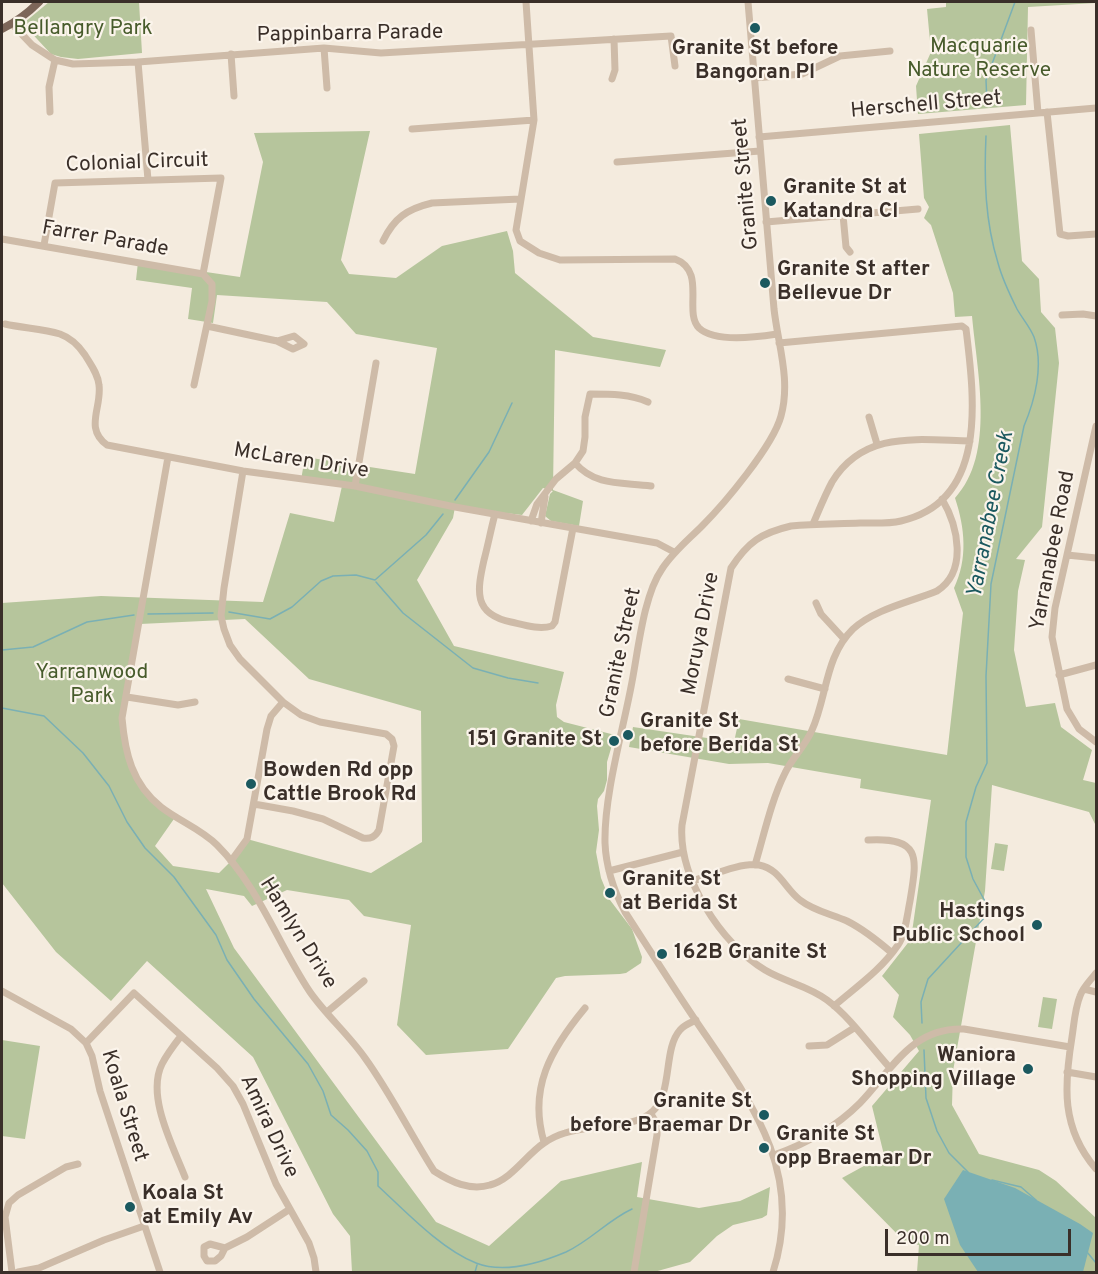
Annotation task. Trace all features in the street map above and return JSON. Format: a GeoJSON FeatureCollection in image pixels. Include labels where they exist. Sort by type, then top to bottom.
{"type":"FeatureCollection","features":[{"type":"Feature","properties":{"kind":"main road"},"geometry":{"type":"LineString","coordinates":[[2,29],[12,24],[39,2]]}},
{"type":"Feature","properties":{"kind":"street"},"geometry":{"type":"LineString","coordinates":[[526,2],[534,120],[516,230],[520,241],[539,253],[560,260],[675,259],[686,263],[690,270],[695,319],[700,329],[722,336],[741,338],[777,334]]}},
{"type":"Feature","properties":{"kind":"street","name":"Granite Street"},"geometry":{"type":"LineString","coordinates":[[748,2],[776,325],[785,368],[781,417],[776,431],[763,451],[703,525],[674,552],[653,584],[606,819],[605,845],[609,871],[625,912],[746,1095],[765,1132],[774,1155],[779,1178],[782,1222],[780,1245],[773,1272]]}},
{"type":"Feature","properties":{"kind":"street","name":"Pappinbarra Parade"},"geometry":{"type":"LineString","coordinates":[[12,24],[32,45],[55,60],[73,64],[138,62],[324,48],[381,53],[671,36],[675,66]]}},
{"type":"Feature","properties":{"kind":"street"},"geometry":{"type":"LineString","coordinates":[[1031,30],[1038,113]]}},
{"type":"Feature","properties":{"kind":"street"},"geometry":{"type":"LineString","coordinates":[[612,79],[615,70],[614,39]]}},
{"type":"Feature","properties":{"kind":"street"},"geometry":{"type":"LineString","coordinates":[[324,48],[327,88]]}},
{"type":"Feature","properties":{"kind":"street"},"geometry":{"type":"LineString","coordinates":[[754,78],[802,74],[840,56],[890,51]]}},
{"type":"Feature","properties":{"kind":"street"},"geometry":{"type":"LineString","coordinates":[[231,54],[234,96]]}},
{"type":"Feature","properties":{"kind":"street"},"geometry":{"type":"LineString","coordinates":[[50,112],[49,87],[55,60]]}},
{"type":"Feature","properties":{"kind":"street"},"geometry":{"type":"LineString","coordinates":[[138,62],[148,180]]}},
{"type":"Feature","properties":{"kind":"street","name":"Herschell Street"},"geometry":{"type":"LineString","coordinates":[[759,137],[1096,108]]}},
{"type":"Feature","properties":{"kind":"street"},"geometry":{"type":"LineString","coordinates":[[1047,112],[1060,234],[1068,236],[1096,234]]}},
{"type":"Feature","properties":{"kind":"street"},"geometry":{"type":"LineString","coordinates":[[412,129],[534,120]]}},
{"type":"Feature","properties":{"kind":"street"},"geometry":{"type":"LineString","coordinates":[[617,162],[760,152]]}},
{"type":"Feature","properties":{"kind":"street","name":"Colonial Circuit"},"geometry":{"type":"LineString","coordinates":[[44,245],[55,183],[221,178],[203,274]]}},
{"type":"Feature","properties":{"kind":"street"},"geometry":{"type":"LineString","coordinates":[[383,241],[398,218],[419,206],[432,203],[520,199]]}},
{"type":"Feature","properties":{"kind":"street"},"geometry":{"type":"LineString","coordinates":[[766,222],[918,209]]}},
{"type":"Feature","properties":{"kind":"street"},"geometry":{"type":"LineString","coordinates":[[843,215],[846,246],[850,252]]}},
{"type":"Feature","properties":{"kind":"street","name":"Farrer Parade"},"geometry":{"type":"LineString","coordinates":[[2,239],[203,274]]}},
{"type":"Feature","properties":{"kind":"street"},"geometry":{"type":"LineString","coordinates":[[195,385],[212,301],[212,284],[203,274]]}},
{"type":"Feature","properties":{"kind":"street"},"geometry":{"type":"LineString","coordinates":[[1062,315],[1096,316],[1096,325]]}},
{"type":"Feature","properties":{"kind":"street","name":"McLaren Drive"},"geometry":{"type":"LineString","coordinates":[[5,324],[60,334],[72,340],[86,356],[99,383],[95,430],[98,439],[107,445],[243,471],[355,486],[657,543],[674,552]]}},
{"type":"Feature","properties":{"kind":"street"},"geometry":{"type":"LineString","coordinates":[[765,336],[776,325]]}},
{"type":"Feature","properties":{"kind":"street"},"geometry":{"type":"LineString","coordinates":[[207,326],[277,341]]}},
{"type":"Feature","properties":{"kind":"street","name":"Moruya Drive"},"geometry":{"type":"LineString","coordinates":[[779,343],[962,326],[966,329],[972,379],[970,441],[967,460],[961,474],[942,499],[931,509],[901,521],[791,525],[760,536],[740,554],[731,568],[681,836],[683,852],[692,881],[715,920],[743,955],[775,976],[818,994],[834,1006],[890,1068]]}},
{"type":"Feature","properties":{"kind":"street"},"geometry":{"type":"LineString","coordinates":[[355,486],[376,363]]}},
{"type":"Feature","properties":{"kind":"street"},"geometry":{"type":"LineString","coordinates":[[531,521],[537,504],[546,495],[556,478],[575,463],[583,451],[585,417],[590,394],[625,395],[638,397],[648,402]]}},
{"type":"Feature","properties":{"kind":"street"},"geometry":{"type":"LineString","coordinates":[[869,417],[877,444]]}},
{"type":"Feature","properties":{"kind":"street","name":"Yarranabee Road"},"geometry":{"type":"LineString","coordinates":[[1096,426],[1094,455],[1067,555],[1052,630],[1067,709],[1085,735],[1096,742]]}},
{"type":"Feature","properties":{"kind":"street"},"geometry":{"type":"LineString","coordinates":[[813,524],[833,481],[840,472],[852,459],[877,444],[909,439],[970,441]]}},
{"type":"Feature","properties":{"kind":"street","name":"Hamlyn Drive"},"geometry":{"type":"LineString","coordinates":[[168,457],[122,718],[124,743],[141,787],[162,808],[199,829],[231,861],[267,914],[311,992],[365,1058],[434,1172],[450,1182],[468,1186],[490,1185],[505,1177],[544,1142],[563,1133],[583,1127],[630,1123],[651,1114]]}},
{"type":"Feature","properties":{"kind":"street"},"geometry":{"type":"LineString","coordinates":[[575,463],[582,471],[596,479],[615,484],[651,486]]}},
{"type":"Feature","properties":{"kind":"street"},"geometry":{"type":"LineString","coordinates":[[243,471],[224,588],[222,622],[230,645],[283,702],[302,715],[320,722],[386,734],[392,739],[394,746],[379,830],[369,839],[323,819],[254,804]]}},
{"type":"Feature","properties":{"kind":"street"},"geometry":{"type":"LineString","coordinates":[[541,522],[546,495]]}},
{"type":"Feature","properties":{"kind":"street"},"geometry":{"type":"LineString","coordinates":[[755,865],[781,782],[812,731],[835,655],[844,639],[855,627],[873,615],[937,591],[947,582],[955,564],[957,543],[954,522],[942,499]]}},
{"type":"Feature","properties":{"kind":"street"},"geometry":{"type":"LineString","coordinates":[[495,514],[479,584],[480,600],[490,614],[498,619],[539,628],[552,626],[555,622],[573,528]]}},
{"type":"Feature","properties":{"kind":"street"},"geometry":{"type":"LineString","coordinates":[[1067,555],[1096,558]]}},
{"type":"Feature","properties":{"kind":"street"},"geometry":{"type":"LineString","coordinates":[[816,603],[821,614],[844,639]]}},
{"type":"Feature","properties":{"kind":"street"},"geometry":{"type":"LineString","coordinates":[[1059,675],[1096,665]]}},
{"type":"Feature","properties":{"kind":"street"},"geometry":{"type":"LineString","coordinates":[[788,679],[825,689]]}},
{"type":"Feature","properties":{"kind":"street"},"geometry":{"type":"LineString","coordinates":[[127,698],[178,705],[195,702]]}},
{"type":"Feature","properties":{"kind":"street"},"geometry":{"type":"LineString","coordinates":[[231,861],[246,839],[267,729],[271,716],[283,702]]}},
{"type":"Feature","properties":{"kind":"street"},"geometry":{"type":"LineString","coordinates":[[834,1006],[884,963],[903,936],[915,861],[913,854],[903,844],[887,839],[868,840]]}},
{"type":"Feature","properties":{"kind":"street"},"geometry":{"type":"LineString","coordinates":[[609,871],[683,852]]}},
{"type":"Feature","properties":{"kind":"street"},"geometry":{"type":"LineString","coordinates":[[692,881],[755,865],[773,871],[804,903],[856,927],[892,952]]}},
{"type":"Feature","properties":{"kind":"street"},"geometry":{"type":"LineString","coordinates":[[1096,973],[1084,989],[1077,1005],[1067,1071],[1067,1109],[1082,1148],[1096,1169]]}},
{"type":"Feature","properties":{"kind":"street"},"geometry":{"type":"LineString","coordinates":[[327,1012],[364,981]]}},
{"type":"Feature","properties":{"kind":"street"},"geometry":{"type":"LineString","coordinates":[[1084,989],[1096,992]]}},
{"type":"Feature","properties":{"kind":"street","name":"Koala Street"},"geometry":{"type":"LineString","coordinates":[[2,991],[71,1029],[86,1043],[160,1272]]}},
{"type":"Feature","properties":{"kind":"street","name":"Amira Drive"},"geometry":{"type":"LineString","coordinates":[[86,1043],[134,993],[217,1068],[233,1086],[243,1104],[276,1184],[309,1243],[316,1272]]}},
{"type":"Feature","properties":{"kind":"street"},"geometry":{"type":"LineString","coordinates":[[544,1142],[539,1125],[538,1105],[543,1077],[555,1050],[585,1008]]}},
{"type":"Feature","properties":{"kind":"street"},"geometry":{"type":"LineString","coordinates":[[634,1272],[657,1135],[657,1124],[651,1114],[663,1093],[676,1037],[682,1028],[696,1020]]}},
{"type":"Feature","properties":{"kind":"street"},"geometry":{"type":"LineString","coordinates":[[809,1046],[827,1045],[854,1028]]}},
{"type":"Feature","properties":{"kind":"street"},"geometry":{"type":"LineString","coordinates":[[774,1155],[798,1146],[832,1126],[860,1103],[909,1047],[926,1036],[953,1029],[981,1031],[1070,1047]]}},
{"type":"Feature","properties":{"kind":"street"},"geometry":{"type":"LineString","coordinates":[[181,1036],[162,1063],[157,1087],[159,1104],[185,1177]]}},
{"type":"Feature","properties":{"kind":"street"},"geometry":{"type":"LineString","coordinates":[[1067,1071],[1096,1077]]}},
{"type":"Feature","properties":{"kind":"street"},"geometry":{"type":"LineString","coordinates":[[12,1272],[5,1217],[9,1203],[56,1172],[78,1164]]}},
{"type":"Feature","properties":{"kind":"street"},"geometry":{"type":"LineString","coordinates":[[225,1248],[290,1209]]}},
{"type":"Feature","properties":{"kind":"street"},"geometry":{"type":"LineString","coordinates":[[18,1272],[39,1268],[104,1240],[144,1226]]}},
{"type":"Feature","properties":{"kind":"green space","name":"Bellangry Park"},"geometry":{"type":"Polygon","coordinates":[[[49,2],[139,2],[142,53],[78,59],[51,54],[24,25],[49,2]]]}},
{"type":"Feature","properties":{"kind":"green space","name":"Macquarie Nature Reserve"},"geometry":{"type":"Polygon","coordinates":[[[946,2],[1096,3],[1028,7],[1026,105],[918,114],[916,86],[931,52],[927,9],[946,7],[946,2]]]}},
{"type":"Feature","properties":{"kind":"green space"},"geometry":{"type":"Polygon","coordinates":[[[1010,125],[1022,261],[1039,279],[1041,312],[1055,328],[1059,363],[1042,527],[1016,559],[1025,560],[1018,591],[1014,650],[1026,707],[1055,703],[1061,727],[1092,750],[1083,780],[1096,783],[1096,826],[1089,812],[992,785],[985,891],[953,1071],[952,1105],[979,1154],[1039,1170],[1056,1181],[1096,1218],[1096,1272],[917,1272],[919,1245],[906,1243],[842,1178],[884,1155],[872,1106],[919,1051],[910,1035],[893,1017],[899,995],[882,976],[911,939],[931,800],[860,788],[861,779],[768,763],[729,764],[629,747],[633,727],[734,742],[739,719],[947,755],[963,613],[954,588],[961,566],[964,543],[955,498],[968,480],[976,459],[980,436],[980,387],[972,316],[955,317],[953,293],[931,225],[924,218],[929,207],[924,198],[919,134],[1010,125]]]}},
{"type":"Feature","properties":{"kind":"green space","name":"Yarranwood Park"},"geometry":{"type":"Polygon","coordinates":[[[370,131],[341,260],[349,274],[396,278],[442,246],[507,231],[513,251],[515,273],[593,337],[666,350],[660,367],[555,350],[553,490],[583,501],[579,526],[551,521],[545,516],[550,494],[553,491],[543,488],[522,515],[455,507],[453,518],[417,580],[454,646],[564,672],[556,705],[557,717],[564,722],[615,735],[607,762],[607,780],[604,791],[598,799],[599,830],[596,852],[601,878],[610,900],[632,929],[642,957],[641,963],[626,973],[556,978],[508,1049],[426,1055],[397,1025],[411,925],[364,916],[349,900],[287,890],[252,906],[244,896],[206,889],[234,948],[436,1222],[489,1246],[561,1181],[642,1162],[637,1197],[699,1208],[740,1201],[770,1187],[767,1215],[733,1225],[717,1236],[690,1262],[654,1272],[352,1272],[350,1236],[333,1214],[253,1057],[147,961],[111,1001],[56,952],[2,883],[2,603],[101,596],[263,602],[290,513],[334,522],[342,486],[301,480],[305,457],[415,474],[437,348],[356,334],[327,302],[217,295],[213,323],[188,319],[192,288],[136,280],[138,262],[240,277],[263,162],[254,133],[370,131]],[[245,619],[140,624],[122,718],[124,743],[141,787],[176,816],[155,846],[173,866],[219,873],[247,839],[371,873],[422,842],[421,711],[309,679],[245,619]]]}},
{"type":"Feature","properties":{"kind":"green space"},"geometry":{"type":"Polygon","coordinates":[[[995,843],[1008,845],[1004,871],[991,869],[995,843]]]}},
{"type":"Feature","properties":{"kind":"green space"},"geometry":{"type":"Polygon","coordinates":[[[1043,997],[1057,999],[1052,1029],[1038,1027],[1043,997]]]}},
{"type":"Feature","properties":{"kind":"green space"},"geometry":{"type":"Polygon","coordinates":[[[2,1040],[40,1046],[25,1139],[2,1136],[2,1040]]]}},
{"type":"Feature","properties":{"kind":"water"},"geometry":{"type":"Polygon","coordinates":[[[963,1170],[1015,1188],[1093,1233],[1083,1272],[978,1272],[960,1245],[944,1199],[963,1170]]]}},
{"type":"Feature","properties":{"kind":"waterway"},"geometry":{"type":"LineString","coordinates":[[987,103],[986,80],[1015,2]]}},
{"type":"Feature","properties":{"kind":"waterway","name":"Yarranabee Creek"},"geometry":{"type":"LineString","coordinates":[[922,1023],[921,1002],[928,979],[985,917],[987,905],[973,879],[966,857],[966,822],[976,787],[987,763],[986,676],[991,584],[1024,426],[1035,394],[1038,371],[1034,337],[1009,292],[990,231],[986,200],[986,136]]}},
{"type":"Feature","properties":{"kind":"waterway"},"geometry":{"type":"LineString","coordinates":[[455,500],[489,452],[512,403]]}},
{"type":"Feature","properties":{"kind":"waterway"},"geometry":{"type":"LineString","coordinates":[[229,612],[270,619],[292,607],[321,581],[333,576],[356,575],[375,580],[426,535],[443,514]]}},
{"type":"Feature","properties":{"kind":"waterway"},"geometry":{"type":"LineString","coordinates":[[376,582],[403,613],[473,668],[508,678],[538,683]]}},
{"type":"Feature","properties":{"kind":"waterway"},"geometry":{"type":"LineString","coordinates":[[148,614],[213,613]]}},
{"type":"Feature","properties":{"kind":"waterway"},"geometry":{"type":"LineString","coordinates":[[2,650],[33,647],[87,622],[134,615]]}},
{"type":"Feature","properties":{"kind":"waterway"},"geometry":{"type":"LineString","coordinates":[[2,708],[44,716],[83,753],[109,786],[127,822],[145,848],[174,877],[216,935],[227,960],[254,999],[308,1064],[323,1091],[331,1115],[367,1151],[378,1172],[378,1186],[437,1240],[476,1263],[498,1267],[522,1266],[566,1252],[632,1209]]}},
{"type":"Feature","properties":{"kind":"waterway","name":"Yarranabee Creek"},"geometry":{"type":"LineString","coordinates":[[924,1050],[926,1098],[937,1131],[949,1153],[968,1172]]}},
{"type":"Feature","properties":{"kind":"waterway","name":"Yarranabee Creek"},"geometry":{"type":"LineString","coordinates":[[992,1180],[1021,1187],[1036,1200]]}},
{"type":"Feature","properties":{"kind":"waterway","name":"Yarranabee Creek"},"geometry":{"type":"LineString","coordinates":[[1087,1252],[1096,1263]]}},
{"type":"Feature","properties":{"kind":"waterway"},"geometry":{"type":"LineString","coordinates":[[475,1272],[477,1265]]}},
{"type":"Feature","properties":{"kind":"place","name":"Granite St before Bangoran Pl"},"geometry":{"type":"Point","coordinates":[755,28]}},
{"type":"Feature","properties":{"kind":"place","name":"Granite St at Katandra Cl"},"geometry":{"type":"Point","coordinates":[771,201]}},
{"type":"Feature","properties":{"kind":"place","name":"Granite St after Bellevue Dr"},"geometry":{"type":"Point","coordinates":[765,283]}},
{"type":"Feature","properties":{"kind":"place","name":"Granite St before Berida St"},"geometry":{"type":"Point","coordinates":[628,735]}},
{"type":"Feature","properties":{"kind":"place","name":"151 Granite St"},"geometry":{"type":"Point","coordinates":[614,741]}},
{"type":"Feature","properties":{"kind":"place","name":"Bowden Rd opp Cattle Brook Rd"},"geometry":{"type":"Point","coordinates":[251,784]}},
{"type":"Feature","properties":{"kind":"place","name":"Granite St at Berida St"},"geometry":{"type":"Point","coordinates":[610,893]}},
{"type":"Feature","properties":{"kind":"place","name":"Hastings Public School"},"geometry":{"type":"Point","coordinates":[1037,925]}},
{"type":"Feature","properties":{"kind":"place","name":"162B Granite St"},"geometry":{"type":"Point","coordinates":[662,954]}},
{"type":"Feature","properties":{"kind":"place","name":"Waniora Shopping Village"},"geometry":{"type":"Point","coordinates":[1028,1069]}},
{"type":"Feature","properties":{"kind":"place","name":"Granite St before Braemar Dr"},"geometry":{"type":"Point","coordinates":[764,1115]}},
{"type":"Feature","properties":{"kind":"place","name":"Granite St opp Braemar Dr"},"geometry":{"type":"Point","coordinates":[764,1148]}},
{"type":"Feature","properties":{"kind":"place","name":"Koala St at Emily Av"},"geometry":{"type":"Point","coordinates":[130,1207]}}]}
